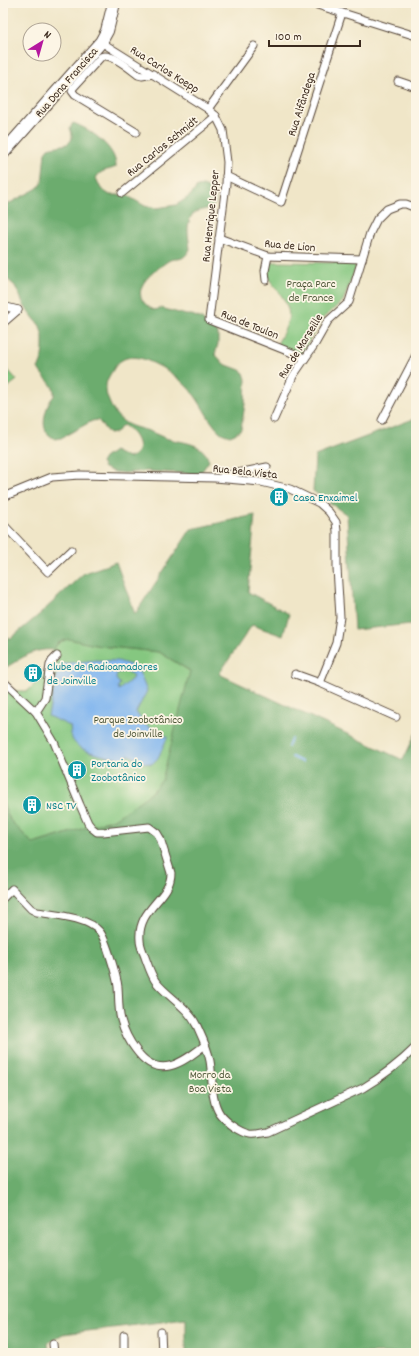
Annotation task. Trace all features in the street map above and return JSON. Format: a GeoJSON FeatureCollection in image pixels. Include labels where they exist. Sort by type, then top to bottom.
{"type":"FeatureCollection","features":[{"type":"Feature","properties":{"kind":"main road","name":"Rua Dona Francisca"},"geometry":{"type":"LineString","coordinates":[[3,153],[101,42],[107,31],[114,3]]}},
{"type":"Feature","properties":{"kind":"street"},"geometry":{"type":"LineString","coordinates":[[311,3],[416,36]]}},
{"type":"Feature","properties":{"kind":"street","name":"Rua Alfândega"},"geometry":{"type":"LineString","coordinates":[[226,176],[281,202],[342,12]]}},
{"type":"Feature","properties":{"kind":"street","name":"Rua Carlos Koepp"},"geometry":{"type":"LineString","coordinates":[[101,42],[208,108],[216,116]]}},
{"type":"Feature","properties":{"kind":"street"},"geometry":{"type":"LineString","coordinates":[[208,108],[254,46]]}},
{"type":"Feature","properties":{"kind":"street"},"geometry":{"type":"LineString","coordinates":[[136,132],[75,95],[72,91],[101,56],[104,55],[112,57],[138,75],[142,76],[153,74]]}},
{"type":"Feature","properties":{"kind":"street"},"geometry":{"type":"LineString","coordinates":[[398,81],[416,87]]}},
{"type":"Feature","properties":{"kind":"street","name":"Rua Henrique Lepper"},"geometry":{"type":"LineString","coordinates":[[209,320],[226,176],[223,130],[216,116]]}},
{"type":"Feature","properties":{"kind":"street","name":"Rua Carlos Schmidt"},"geometry":{"type":"LineString","coordinates":[[122,193],[216,116]]}},
{"type":"Feature","properties":{"kind":"street","name":"Rua de Marseille"},"geometry":{"type":"LineString","coordinates":[[274,419],[289,383],[304,358],[315,344],[328,321],[349,302],[372,226],[381,214],[400,204],[406,204],[416,208]]}},
{"type":"Feature","properties":{"kind":"street","name":"Rua de Lion"},"geometry":{"type":"LineString","coordinates":[[219,238],[268,256],[362,259]]}},
{"type":"Feature","properties":{"kind":"street"},"geometry":{"type":"LineString","coordinates":[[266,280],[265,271],[268,256]]}},
{"type":"Feature","properties":{"kind":"street"},"geometry":{"type":"LineString","coordinates":[[3,306],[18,310],[3,323]]}},
{"type":"Feature","properties":{"kind":"street","name":"Rua de Toulon"},"geometry":{"type":"LineString","coordinates":[[209,320],[304,358]]}},
{"type":"Feature","properties":{"kind":"street"},"geometry":{"type":"LineString","coordinates":[[382,420],[416,355]]}},
{"type":"Feature","properties":{"kind":"street"},"geometry":{"type":"LineString","coordinates":[[215,478],[267,467]]}},
{"type":"Feature","properties":{"kind":"street","name":"Rua Bela Vista"},"geometry":{"type":"LineString","coordinates":[[3,497],[42,481],[59,476],[215,478],[261,482],[290,489],[319,503],[329,512],[336,522],[337,568],[340,603],[339,629],[330,660],[320,683]]}},
{"type":"Feature","properties":{"kind":"street"},"geometry":{"type":"LineString","coordinates":[[3,524],[48,572],[71,550]]}},
{"type":"Feature","properties":{"kind":"street"},"geometry":{"type":"LineString","coordinates":[[36,712],[45,698],[50,665],[57,656]]}},
{"type":"Feature","properties":{"kind":"street"},"geometry":{"type":"LineString","coordinates":[[295,674],[320,683],[396,717]]}},
{"type":"Feature","properties":{"kind":"street"},"geometry":{"type":"LineString","coordinates":[[3,681],[36,712],[54,742],[80,805],[92,828],[97,832],[103,832],[148,827],[158,833],[171,873],[171,879],[167,889],[143,919],[140,941],[156,982],[189,1013],[197,1026],[206,1045],[210,1060],[216,1106],[220,1114],[232,1125],[249,1134],[268,1132],[280,1127],[363,1088],[398,1064],[416,1047]]}},
{"type":"Feature","properties":{"kind":"street"},"geometry":{"type":"LineString","coordinates":[[3,898],[12,889],[31,909],[37,912],[80,920],[99,931],[105,941],[118,985],[118,1005],[121,1022],[131,1044],[142,1059],[150,1065],[162,1067],[173,1066],[182,1062],[206,1045]]}},
{"type":"Feature","properties":{"kind":"street"},"geometry":{"type":"LineString","coordinates":[[161,1332],[162,1353]]}},
{"type":"Feature","properties":{"kind":"street"},"geometry":{"type":"LineString","coordinates":[[124,1335],[124,1353]]}},
{"type":"Feature","properties":{"kind":"street"},"geometry":{"type":"LineString","coordinates":[[53,1344],[54,1353]]}},
{"type":"Feature","properties":{"kind":"green space"},"geometry":{"type":"Polygon","coordinates":[[[73,123],[94,134],[112,153],[116,167],[102,172],[96,178],[101,189],[110,195],[126,195],[145,206],[157,208],[176,205],[190,196],[197,187],[203,186],[212,190],[215,195],[216,200],[212,207],[195,213],[190,219],[188,232],[190,249],[188,253],[182,258],[169,261],[148,277],[141,288],[140,294],[146,305],[154,310],[161,308],[186,315],[192,315],[202,319],[209,327],[218,333],[218,344],[215,354],[224,364],[244,373],[246,379],[245,404],[241,429],[230,436],[220,432],[185,384],[167,370],[146,360],[136,357],[123,359],[116,365],[106,385],[106,392],[111,407],[120,419],[132,426],[165,438],[197,446],[202,450],[206,454],[209,461],[202,471],[197,474],[147,471],[125,473],[114,472],[104,468],[101,463],[104,458],[114,451],[128,458],[137,452],[139,447],[136,437],[123,425],[115,433],[109,434],[98,420],[92,421],[61,438],[55,439],[46,431],[44,418],[49,403],[54,396],[54,392],[51,385],[38,368],[41,363],[43,349],[43,337],[40,326],[25,307],[15,286],[3,275],[3,204],[8,204],[36,189],[42,184],[45,152],[48,148],[70,142],[72,139],[72,134],[70,128],[73,123]]]}},
{"type":"Feature","properties":{"kind":"green space","name":"Praça Parc de France"},"geometry":{"type":"Polygon","coordinates":[[[270,262],[353,263],[356,267],[343,301],[323,318],[300,355],[276,346],[286,327],[289,314],[286,303],[269,279],[268,275],[270,262]]]}},
{"type":"Feature","properties":{"kind":"green space"},"geometry":{"type":"Polygon","coordinates":[[[7,369],[17,380],[3,391],[3,372],[7,369]]]}},
{"type":"Feature","properties":{"kind":"green space"},"geometry":{"type":"Polygon","coordinates":[[[416,418],[416,645],[411,624],[354,630],[347,515],[313,491],[315,456],[416,418]]]}},
{"type":"Feature","properties":{"kind":"green space","name":"Morro da Boa Vista"},"geometry":{"type":"Polygon","coordinates":[[[255,515],[248,592],[289,614],[283,636],[252,625],[219,674],[403,760],[416,733],[416,1353],[186,1353],[186,1319],[63,1334],[48,1342],[49,1353],[3,1353],[3,803],[10,820],[33,844],[114,819],[151,793],[162,780],[190,671],[159,652],[100,646],[68,639],[58,643],[53,650],[32,653],[3,669],[3,638],[11,638],[40,614],[84,573],[116,562],[135,614],[191,529],[255,515]]]}},
{"type":"Feature","properties":{"kind":"green space","name":"Parque Zoobotânico de Joinville"},"geometry":{"type":"Polygon","coordinates":[[[68,638],[100,646],[159,652],[303,742],[129,809],[114,819],[33,844],[10,820],[3,803],[3,691],[28,691],[42,677],[50,655],[56,646],[68,638]]]}},
{"type":"Feature","properties":{"kind":"water"},"geometry":{"type":"Polygon","coordinates":[[[96,660],[118,661],[137,667],[147,691],[136,712],[144,724],[157,731],[160,729],[163,736],[168,736],[158,758],[152,764],[145,763],[129,755],[123,759],[87,751],[75,743],[71,737],[70,726],[48,716],[59,664],[96,660]],[[126,671],[117,673],[116,679],[120,684],[118,686],[119,690],[132,679],[133,675],[126,671]]]}},
{"type":"Feature","properties":{"kind":"waterway"},"geometry":{"type":"LineString","coordinates":[[288,747],[291,739]]}},
{"type":"Feature","properties":{"kind":"waterway"},"geometry":{"type":"LineString","coordinates":[[292,757],[302,762]]}},
{"type":"Feature","properties":{"kind":"place","name":"Casa Enxaimel"},"geometry":{"type":"Point","coordinates":[279,497]}},
{"type":"Feature","properties":{"kind":"place","name":"Clube de Radioamadores de Joinville"},"geometry":{"type":"Point","coordinates":[33,673]}},
{"type":"Feature","properties":{"kind":"place","name":"Portaria do Zoobotânico"},"geometry":{"type":"Point","coordinates":[77,770]}},
{"type":"Feature","properties":{"kind":"place","name":"NSC TV"},"geometry":{"type":"Point","coordinates":[32,805]}}]}
